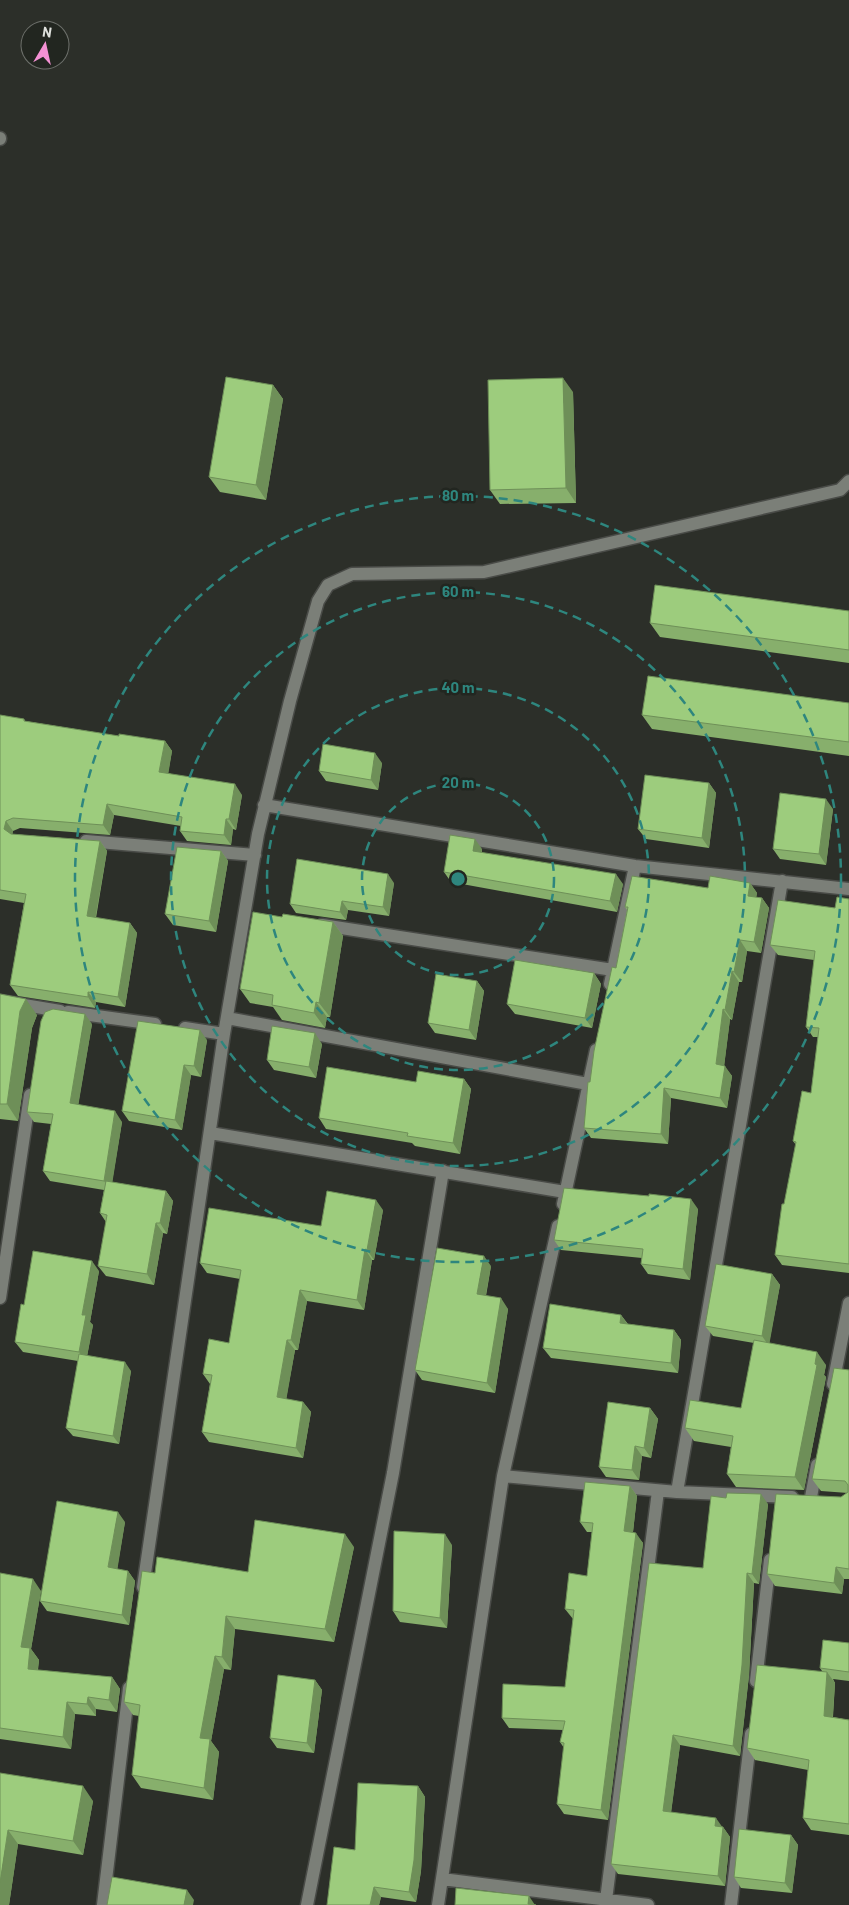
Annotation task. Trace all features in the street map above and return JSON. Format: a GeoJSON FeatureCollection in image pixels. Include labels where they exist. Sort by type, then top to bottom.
{"type":"FeatureCollection","features":[{"type":"Feature","properties":{"kind":"street"},"geometry":{"type":"LineString","coordinates":[[141,1599],[224,1034],[250,914],[255,855],[264,805],[318,601],[328,585],[352,574],[484,572],[840,490],[849,481]]}},
{"type":"Feature","properties":{"kind":"street"},"geometry":{"type":"LineString","coordinates":[[264,805],[635,866],[849,889]]}},
{"type":"Feature","properties":{"kind":"street"},"geometry":{"type":"LineString","coordinates":[[78,841],[255,855]]}},
{"type":"Feature","properties":{"kind":"street"},"geometry":{"type":"LineString","coordinates":[[607,998],[635,866]]}},
{"type":"Feature","properties":{"kind":"street"},"geometry":{"type":"LineString","coordinates":[[677,1492],[782,881]]}},
{"type":"Feature","properties":{"kind":"street"},"geometry":{"type":"LineString","coordinates":[[313,924],[613,970]]}},
{"type":"Feature","properties":{"kind":"street"},"geometry":{"type":"LineString","coordinates":[[0,1001],[224,1034]]}},
{"type":"Feature","properties":{"kind":"street"},"geometry":{"type":"LineString","coordinates":[[43,1022],[46,1015],[60,1011]]}},
{"type":"Feature","properties":{"kind":"street"},"geometry":{"type":"LineString","coordinates":[[227,1018],[588,1084]]}},
{"type":"Feature","properties":{"kind":"street"},"geometry":{"type":"LineString","coordinates":[[438,1905],[503,1476],[599,1036]]}},
{"type":"Feature","properties":{"kind":"street"},"geometry":{"type":"LineString","coordinates":[[0,1298],[32,1083]]}},
{"type":"Feature","properties":{"kind":"street"},"geometry":{"type":"LineString","coordinates":[[210,1133],[565,1192]]}},
{"type":"Feature","properties":{"kind":"street"},"geometry":{"type":"LineString","coordinates":[[307,1905],[393,1473],[443,1171]]}},
{"type":"Feature","properties":{"kind":"street"},"geometry":{"type":"LineString","coordinates":[[830,1400],[849,1303]]}},
{"type":"Feature","properties":{"kind":"street"},"geometry":{"type":"LineString","coordinates":[[503,1476],[777,1501],[816,1497],[821,1448]]}},
{"type":"Feature","properties":{"kind":"street"},"geometry":{"type":"LineString","coordinates":[[606,1900],[658,1491]]}},
{"type":"Feature","properties":{"kind":"street"},"geometry":{"type":"LineString","coordinates":[[755,1691],[772,1545]]}},
{"type":"Feature","properties":{"kind":"street"},"geometry":{"type":"LineString","coordinates":[[103,1905],[131,1676]]}},
{"type":"Feature","properties":{"kind":"street"},"geometry":{"type":"LineString","coordinates":[[731,1905],[752,1720]]}},
{"type":"Feature","properties":{"kind":"street"},"geometry":{"type":"LineString","coordinates":[[442,1879],[648,1905]]}},
{"type":"Feature","properties":{"kind":"building"},"geometry":{"type":"Polygon","coordinates":[[[226,377],[273,385],[256,485],[209,477],[226,377]]]}},
{"type":"Feature","properties":{"kind":"building"},"geometry":{"type":"Polygon","coordinates":[[[563,378],[566,488],[490,490],[488,380],[563,378]]]}},
{"type":"Feature","properties":{"kind":"building"},"geometry":{"type":"Polygon","coordinates":[[[655,585],[849,611],[849,650],[650,623],[655,585]]]}},
{"type":"Feature","properties":{"kind":"building"},"geometry":{"type":"Polygon","coordinates":[[[648,676],[849,703],[849,742],[642,715],[648,676]]]}},
{"type":"Feature","properties":{"kind":"building"},"geometry":{"type":"Polygon","coordinates":[[[0,715],[24,719],[24,721],[119,736],[119,734],[165,741],[159,772],[235,784],[229,819],[226,819],[224,835],[180,831],[182,817],[107,804],[103,825],[13,818],[6,821],[4,829],[11,834],[100,841],[87,916],[130,923],[118,997],[88,992],[88,997],[10,985],[26,894],[0,890],[0,715]]]}},
{"type":"Feature","properties":{"kind":"building"},"geometry":{"type":"Polygon","coordinates":[[[323,744],[375,753],[371,780],[319,771],[323,744]]]}},
{"type":"Feature","properties":{"kind":"building"},"geometry":{"type":"Polygon","coordinates":[[[645,775],[709,783],[702,838],[638,829],[645,775]]]}},
{"type":"Feature","properties":{"kind":"building"},"geometry":{"type":"Polygon","coordinates":[[[780,793],[826,799],[819,854],[773,849],[780,793]]]}},
{"type":"Feature","properties":{"kind":"building"},"geometry":{"type":"Polygon","coordinates":[[[450,835],[475,839],[473,851],[616,874],[610,901],[444,872],[450,835]]]}},
{"type":"Feature","properties":{"kind":"building"},"geometry":{"type":"Polygon","coordinates":[[[177,847],[221,851],[209,921],[165,914],[177,847]]]}},
{"type":"Feature","properties":{"kind":"building"},"geometry":{"type":"Polygon","coordinates":[[[297,859],[388,874],[383,907],[342,901],[340,912],[290,904],[297,859]]]}},
{"type":"Feature","properties":{"kind":"building"},"geometry":{"type":"Polygon","coordinates":[[[632,876],[708,888],[710,876],[750,883],[748,896],[762,898],[754,942],[740,940],[725,1010],[723,1009],[716,1064],[725,1066],[720,1098],[664,1088],[661,1134],[584,1128],[588,1082],[590,1082],[594,1051],[612,967],[616,968],[628,907],[625,907],[632,876]]]}},
{"type":"Feature","properties":{"kind":"building"},"geometry":{"type":"Polygon","coordinates":[[[837,897],[849,899],[849,1264],[775,1255],[782,1204],[784,1204],[796,1142],[793,1141],[802,1091],[811,1093],[819,1028],[806,1027],[815,951],[770,945],[778,900],[835,908],[837,897]]]}},
{"type":"Feature","properties":{"kind":"building"},"geometry":{"type":"Polygon","coordinates":[[[253,912],[282,917],[283,914],[333,922],[319,1003],[316,1002],[314,1013],[272,1005],[273,995],[240,989],[253,912]]]}},
{"type":"Feature","properties":{"kind":"building"},"geometry":{"type":"Polygon","coordinates":[[[515,960],[594,973],[585,1018],[507,1004],[515,960]]]}},
{"type":"Feature","properties":{"kind":"building"},"geometry":{"type":"Polygon","coordinates":[[[436,974],[477,981],[469,1030],[428,1023],[436,974]]]}},
{"type":"Feature","properties":{"kind":"building"},"geometry":{"type":"Polygon","coordinates":[[[0,994],[26,999],[20,1011],[7,1104],[0,1104],[0,994]]]}},
{"type":"Feature","properties":{"kind":"building"},"geometry":{"type":"Polygon","coordinates":[[[53,1009],[85,1014],[70,1103],[115,1111],[104,1181],[43,1171],[53,1114],[27,1112],[41,1021],[45,1012],[53,1009]]]}},
{"type":"Feature","properties":{"kind":"building"},"geometry":{"type":"Polygon","coordinates":[[[138,1021],[200,1030],[194,1066],[184,1065],[175,1120],[122,1111],[138,1021]]]}},
{"type":"Feature","properties":{"kind":"building"},"geometry":{"type":"Polygon","coordinates":[[[272,1026],[315,1033],[309,1067],[267,1060],[272,1026]]]}},
{"type":"Feature","properties":{"kind":"building"},"geometry":{"type":"Polygon","coordinates":[[[327,1067],[416,1082],[418,1071],[464,1079],[453,1143],[407,1136],[408,1133],[319,1118],[327,1067]]]}},
{"type":"Feature","properties":{"kind":"building"},"geometry":{"type":"Polygon","coordinates":[[[106,1181],[166,1191],[160,1223],[156,1223],[147,1274],[98,1266],[107,1215],[100,1213],[106,1181]]]}},
{"type":"Feature","properties":{"kind":"building"},"geometry":{"type":"Polygon","coordinates":[[[564,1188],[691,1199],[683,1269],[641,1264],[643,1249],[554,1240],[564,1188]]]}},
{"type":"Feature","properties":{"kind":"building"},"geometry":{"type":"Polygon","coordinates":[[[327,1191],[376,1200],[367,1250],[365,1249],[357,1300],[300,1290],[291,1340],[287,1340],[277,1397],[303,1402],[296,1448],[202,1432],[212,1375],[203,1374],[209,1339],[229,1343],[241,1270],[200,1263],[209,1208],[321,1226],[327,1191]]]}},
{"type":"Feature","properties":{"kind":"building"},"geometry":{"type":"Polygon","coordinates":[[[437,1248],[484,1256],[477,1294],[501,1298],[487,1383],[415,1370],[437,1248]]]}},
{"type":"Feature","properties":{"kind":"building"},"geometry":{"type":"Polygon","coordinates":[[[33,1251],[92,1261],[82,1315],[86,1315],[79,1352],[15,1342],[21,1304],[24,1305],[33,1251]]]}},
{"type":"Feature","properties":{"kind":"building"},"geometry":{"type":"Polygon","coordinates":[[[716,1264],[772,1274],[762,1336],[705,1326],[716,1264]]]}},
{"type":"Feature","properties":{"kind":"building"},"geometry":{"type":"Polygon","coordinates":[[[550,1304],[621,1315],[620,1323],[674,1330],[671,1363],[543,1348],[550,1304]]]}},
{"type":"Feature","properties":{"kind":"building"},"geometry":{"type":"Polygon","coordinates":[[[754,1340],[817,1352],[815,1364],[817,1365],[795,1477],[727,1474],[733,1436],[685,1428],[690,1400],[741,1408],[754,1340]]]}},
{"type":"Feature","properties":{"kind":"building"},"geometry":{"type":"Polygon","coordinates":[[[79,1354],[125,1362],[113,1436],[66,1428],[79,1354]]]}},
{"type":"Feature","properties":{"kind":"building"},"geometry":{"type":"Polygon","coordinates":[[[834,1368],[849,1370],[849,1569],[836,1567],[834,1583],[767,1574],[776,1494],[841,1497],[848,1492],[848,1485],[845,1481],[812,1479],[834,1368]]]}},
{"type":"Feature","properties":{"kind":"building"},"geometry":{"type":"Polygon","coordinates":[[[608,1402],[650,1408],[644,1448],[635,1446],[632,1470],[599,1467],[608,1402]]]}},
{"type":"Feature","properties":{"kind":"building"},"geometry":{"type":"Polygon","coordinates":[[[585,1482],[630,1486],[624,1531],[636,1533],[601,1810],[557,1804],[564,1743],[560,1742],[565,1721],[502,1718],[503,1684],[565,1687],[574,1610],[565,1609],[569,1573],[587,1576],[593,1523],[580,1522],[585,1482]]]}},
{"type":"Feature","properties":{"kind":"building"},"geometry":{"type":"Polygon","coordinates":[[[727,1493],[761,1494],[752,1574],[747,1573],[742,1665],[733,1746],[673,1735],[663,1811],[716,1818],[715,1826],[723,1827],[718,1876],[611,1864],[649,1563],[703,1568],[711,1496],[726,1498],[727,1493]]]}},
{"type":"Feature","properties":{"kind":"building"},"geometry":{"type":"Polygon","coordinates":[[[57,1501],[118,1512],[108,1567],[128,1571],[122,1615],[40,1601],[57,1501]]]}},
{"type":"Feature","properties":{"kind":"building"},"geometry":{"type":"Polygon","coordinates":[[[255,1520],[345,1534],[325,1629],[226,1616],[222,1657],[215,1656],[200,1738],[210,1739],[204,1788],[132,1775],[140,1705],[124,1702],[142,1571],[155,1573],[157,1557],[248,1572],[255,1520]]]}},
{"type":"Feature","properties":{"kind":"building"},"geometry":{"type":"Polygon","coordinates":[[[394,1531],[445,1534],[440,1618],[393,1611],[394,1531]]]}},
{"type":"Feature","properties":{"kind":"building"},"geometry":{"type":"Polygon","coordinates":[[[0,1573],[33,1579],[21,1647],[30,1648],[28,1669],[112,1677],[109,1700],[88,1697],[87,1704],[67,1702],[63,1737],[0,1728],[0,1573]]]}},
{"type":"Feature","properties":{"kind":"building"},"geometry":{"type":"Polygon","coordinates":[[[823,1640],[849,1643],[849,1672],[820,1668],[823,1640]]]}},
{"type":"Feature","properties":{"kind":"building"},"geometry":{"type":"Polygon","coordinates":[[[757,1665],[827,1672],[824,1716],[849,1720],[849,1824],[803,1818],[809,1760],[747,1748],[757,1665]]]}},
{"type":"Feature","properties":{"kind":"building"},"geometry":{"type":"Polygon","coordinates":[[[278,1675],[315,1680],[307,1743],[270,1738],[278,1675]]]}},
{"type":"Feature","properties":{"kind":"building"},"geometry":{"type":"Polygon","coordinates":[[[0,1773],[83,1786],[73,1841],[8,1830],[0,1883],[0,1773]]]}},
{"type":"Feature","properties":{"kind":"building"},"geometry":{"type":"Polygon","coordinates":[[[358,1783],[418,1786],[414,1860],[409,1892],[374,1887],[370,1905],[327,1905],[334,1847],[355,1850],[358,1783]]]}},
{"type":"Feature","properties":{"kind":"building"},"geometry":{"type":"Polygon","coordinates":[[[739,1829],[791,1835],[785,1883],[734,1877],[739,1829]]]}},
{"type":"Feature","properties":{"kind":"building"},"geometry":{"type":"Polygon","coordinates":[[[112,1877],[187,1890],[184,1905],[107,1905],[112,1877]]]}},
{"type":"Feature","properties":{"kind":"building"},"geometry":{"type":"Polygon","coordinates":[[[456,1888],[529,1896],[528,1904],[536,1905],[455,1905],[456,1888]]]}}]}
